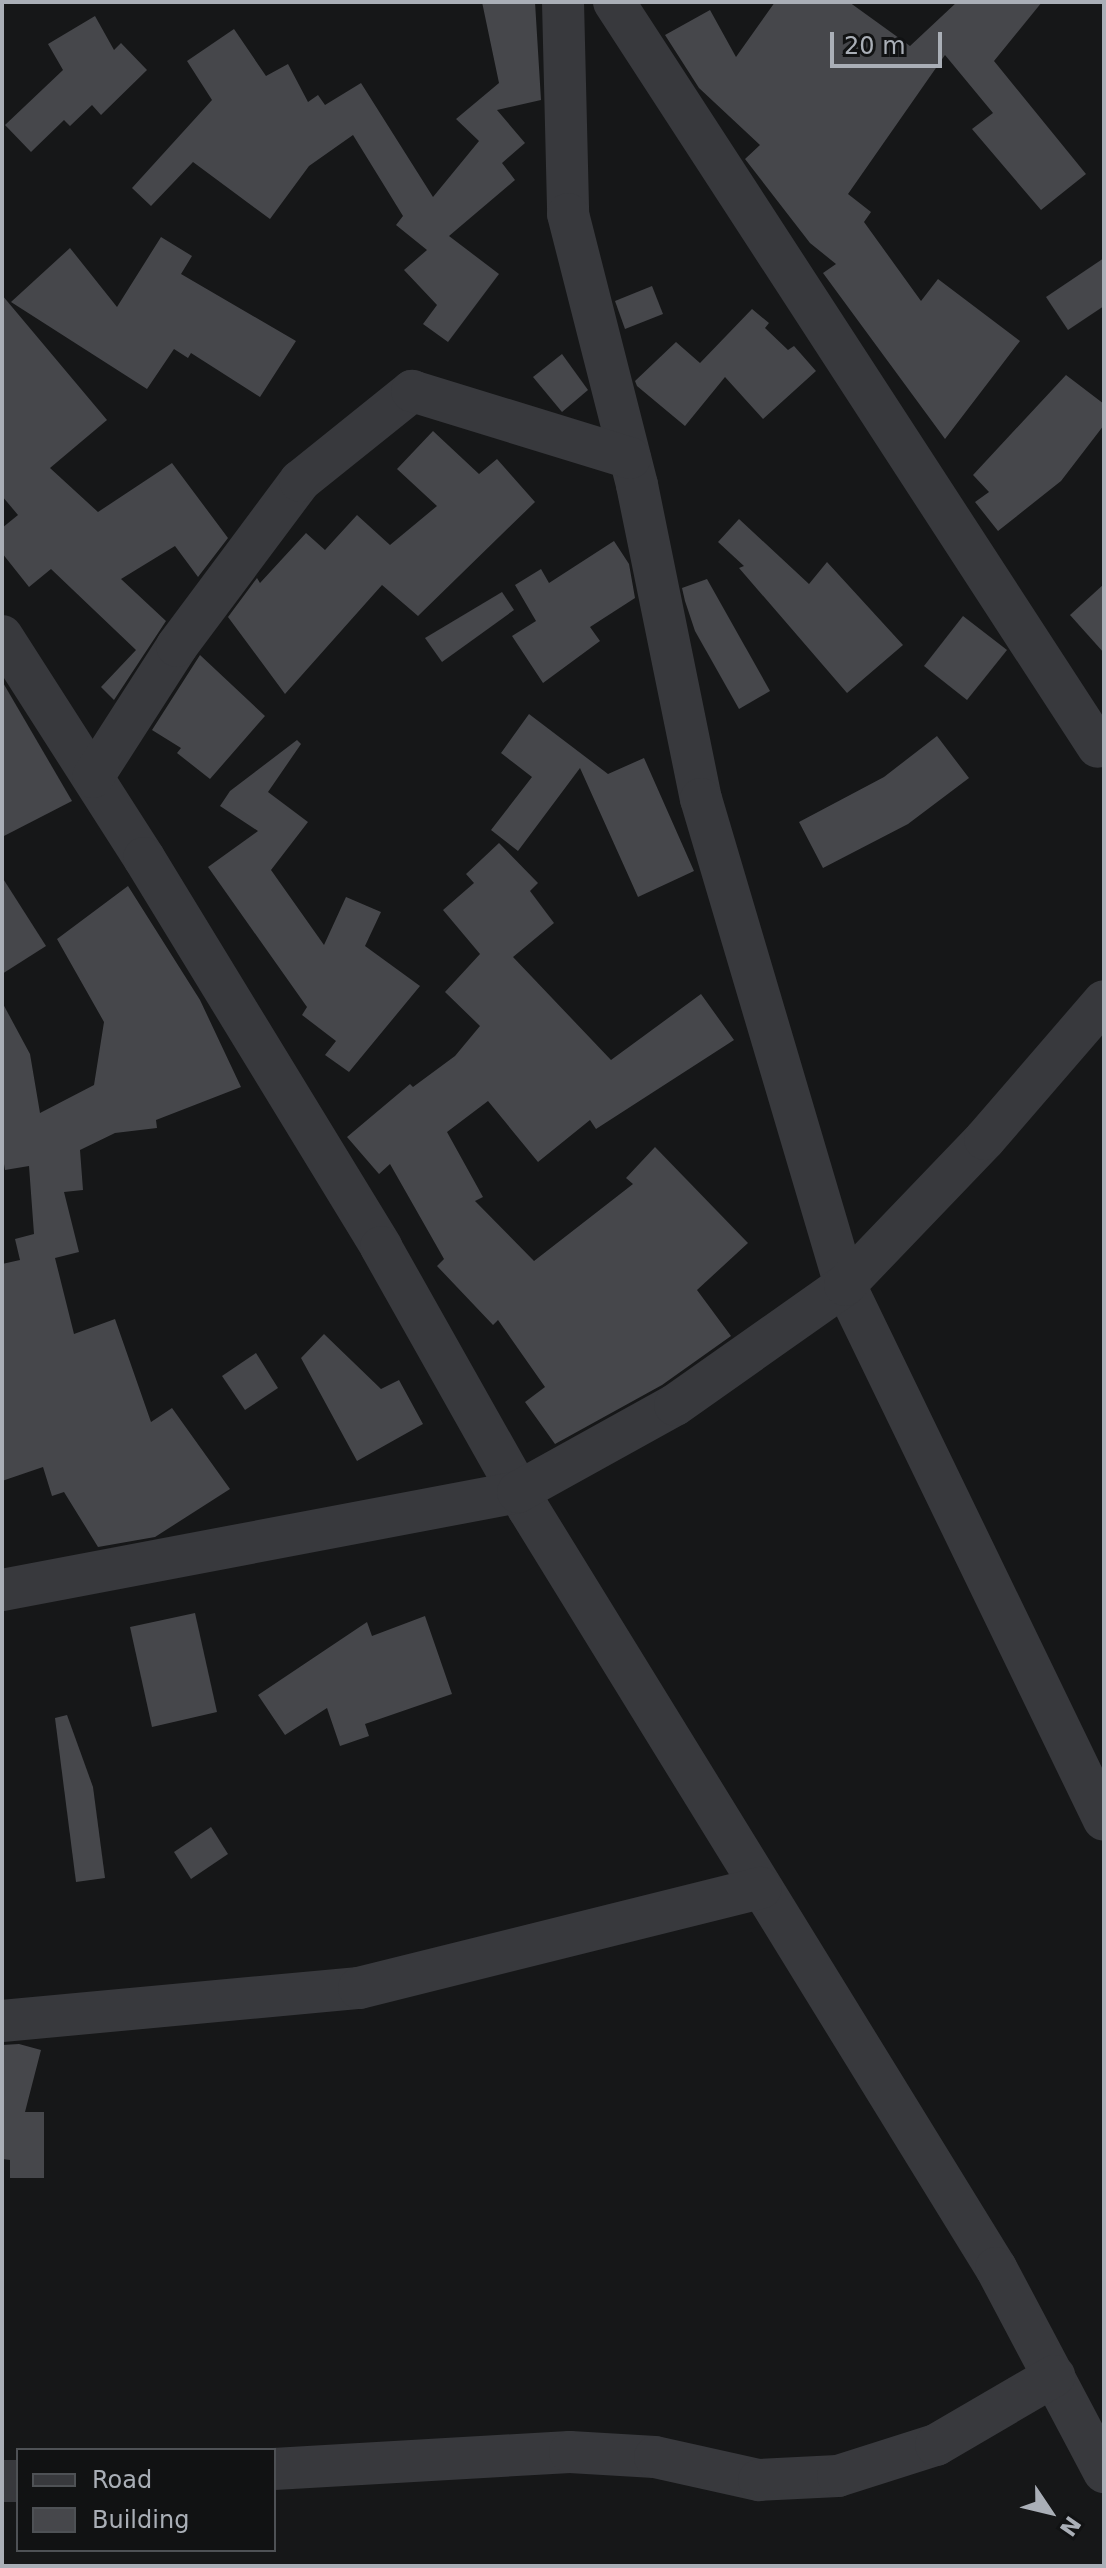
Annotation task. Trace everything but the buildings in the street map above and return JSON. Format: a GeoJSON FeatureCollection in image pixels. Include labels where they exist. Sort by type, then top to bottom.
{"type":"FeatureCollection","features":[{"type":"Feature","properties":{"kind":"street"},"geometry":{"type":"LineString","coordinates":[[563,2],[568,214],[630,458],[701,799],[845,1285],[1104,1820]]}},
{"type":"Feature","properties":{"kind":"street"},"geometry":{"type":"LineString","coordinates":[[614,2],[1102,747]]}},
{"type":"Feature","properties":{"kind":"street"},"geometry":{"type":"LineString","coordinates":[[93,777],[177,646],[300,481],[412,391],[630,458]]}},
{"type":"Feature","properties":{"kind":"street"},"geometry":{"type":"LineString","coordinates":[[2,636],[93,777],[381,1247],[518,1492],[996,2268],[1104,2472]]}},
{"type":"Feature","properties":{"kind":"street"},"geometry":{"type":"LineString","coordinates":[[2,1590],[518,1492],[675,1405],[845,1285],[985,1139],[1104,1001]]}},
{"type":"Feature","properties":{"kind":"street"},"geometry":{"type":"LineString","coordinates":[[2,2021],[359,1988],[761,1888]]}},
{"type":"Feature","properties":{"kind":"street"},"geometry":{"type":"LineString","coordinates":[[276,2469],[570,2452],[655,2457],[759,2480],[838,2476],[936,2445],[1054,2376]]}}]}
